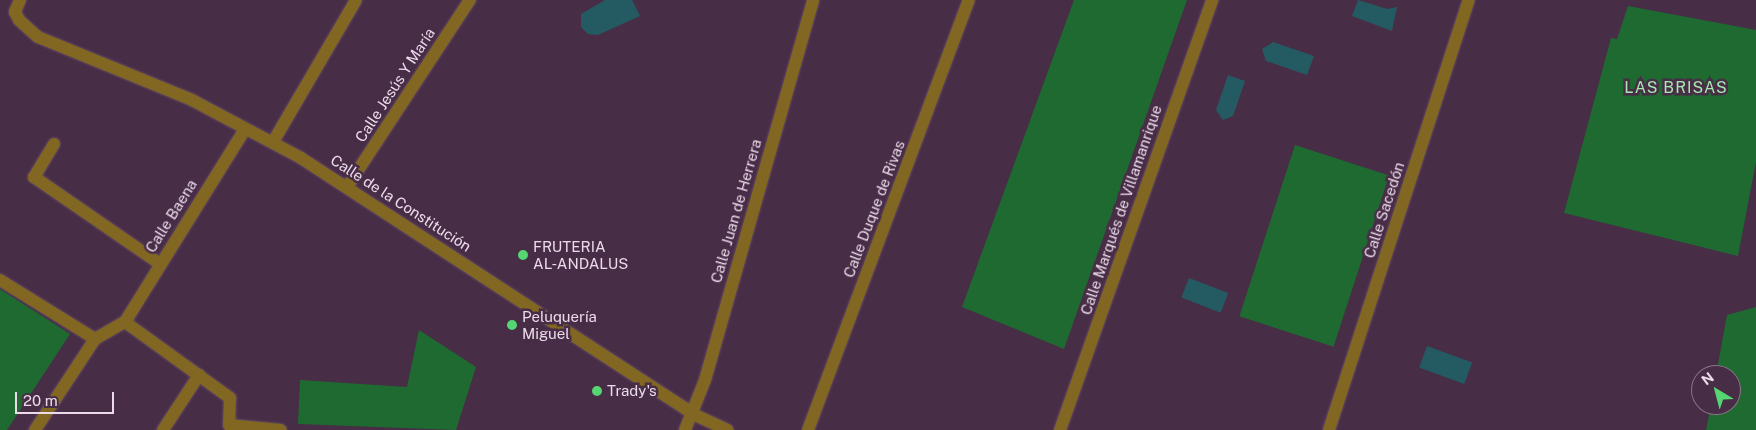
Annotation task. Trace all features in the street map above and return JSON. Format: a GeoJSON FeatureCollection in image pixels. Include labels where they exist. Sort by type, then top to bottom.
{"type":"FeatureCollection","features":[{"type":"Feature","properties":{"kind":"street","name":"Calle de la Constitución"},"geometry":{"type":"LineString","coordinates":[[20,0],[15,12],[19,20],[38,37],[192,100],[273,142],[347,187],[693,414],[727,430]]}},
{"type":"Feature","properties":{"kind":"street"},"geometry":{"type":"LineString","coordinates":[[273,142],[356,0]]}},
{"type":"Feature","properties":{"kind":"street","name":"Calle Jesús Y María"},"geometry":{"type":"LineString","coordinates":[[347,187],[470,0]]}},
{"type":"Feature","properties":{"kind":"street","name":"Calle Juan de Herrera"},"geometry":{"type":"LineString","coordinates":[[685,430],[693,414],[813,0]]}},
{"type":"Feature","properties":{"kind":"street","name":"Calle Duque de Rivas"},"geometry":{"type":"LineString","coordinates":[[808,430],[969,0]]}},
{"type":"Feature","properties":{"kind":"street","name":"Calle Marqués de Villamanrique"},"geometry":{"type":"LineString","coordinates":[[1060,430],[1212,0]]}},
{"type":"Feature","properties":{"kind":"street","name":"Calle Sacedón"},"geometry":{"type":"LineString","coordinates":[[1329,430],[1469,0]]}},
{"type":"Feature","properties":{"kind":"street","name":"Calle Baena"},"geometry":{"type":"LineString","coordinates":[[125,322],[245,129]]}},
{"type":"Feature","properties":{"kind":"street"},"geometry":{"type":"LineString","coordinates":[[54,144],[34,177],[160,264]]}},
{"type":"Feature","properties":{"kind":"street"},"geometry":{"type":"LineString","coordinates":[[0,280],[95,339]]}},
{"type":"Feature","properties":{"kind":"street"},"geometry":{"type":"LineString","coordinates":[[35,430],[95,339],[125,322],[230,398],[229,424],[281,430]]}},
{"type":"Feature","properties":{"kind":"street"},"geometry":{"type":"LineString","coordinates":[[163,430],[199,375]]}},
{"type":"Feature","properties":{"kind":"green space"},"geometry":{"type":"Polygon","coordinates":[[[1074,0],[1187,0],[1064,349],[962,307],[1074,0]]]}},
{"type":"Feature","properties":{"kind":"green space"},"geometry":{"type":"Polygon","coordinates":[[[1628,6],[1756,30],[1756,162],[1738,256],[1564,213],[1611,38],[1617,39],[1628,6]]]}},
{"type":"Feature","properties":{"kind":"green space"},"geometry":{"type":"Polygon","coordinates":[[[1295,145],[1389,176],[1334,347],[1239,316],[1295,145]]]}},
{"type":"Feature","properties":{"kind":"green space"},"geometry":{"type":"Polygon","coordinates":[[[0,289],[70,334],[7,430],[0,430],[0,289]]]}},
{"type":"Feature","properties":{"kind":"green space"},"geometry":{"type":"Polygon","coordinates":[[[1756,307],[1756,430],[1706,430],[1709,415],[1741,415],[1741,365],[1718,365],[1727,315],[1756,307]]]}},
{"type":"Feature","properties":{"kind":"green space"},"geometry":{"type":"Polygon","coordinates":[[[419,330],[476,367],[456,430],[298,424],[300,380],[407,387],[419,330]]]}},
{"type":"Feature","properties":{"kind":"shaded area"},"geometry":{"type":"Polygon","coordinates":[[[605,0],[632,0],[640,16],[598,35],[588,34],[581,27],[581,14],[605,0]]]}},
{"type":"Feature","properties":{"kind":"shaded area"},"geometry":{"type":"Polygon","coordinates":[[[1358,0],[1387,9],[1397,7],[1392,31],[1352,16],[1358,0]]]}},
{"type":"Feature","properties":{"kind":"shaded area"},"geometry":{"type":"Polygon","coordinates":[[[1273,42],[1314,56],[1307,75],[1266,61],[1262,49],[1273,42]]]}},
{"type":"Feature","properties":{"kind":"shaded area"},"geometry":{"type":"Polygon","coordinates":[[[1228,75],[1245,81],[1233,116],[1223,120],[1216,110],[1228,75]]]}},
{"type":"Feature","properties":{"kind":"shaded area"},"geometry":{"type":"Polygon","coordinates":[[[1189,278],[1228,293],[1221,313],[1181,298],[1189,278]]]}},
{"type":"Feature","properties":{"kind":"shaded area"},"geometry":{"type":"Polygon","coordinates":[[[1427,346],[1472,362],[1464,384],[1419,368],[1427,346]]]}},
{"type":"Feature","properties":{"kind":"place","name":"FRUTERIA AL-ANDALUS"},"geometry":{"type":"Point","coordinates":[523,255]}},
{"type":"Feature","properties":{"kind":"place","name":"Peluquería Miguel"},"geometry":{"type":"Point","coordinates":[512,325]}},
{"type":"Feature","properties":{"kind":"place","name":"Trady's"},"geometry":{"type":"Point","coordinates":[597,391]}},
{"type":"Feature","properties":{"kind":"district","name":"LAS BRISAS"},"geometry":{"type":"Point","coordinates":[1676,88]}}]}
